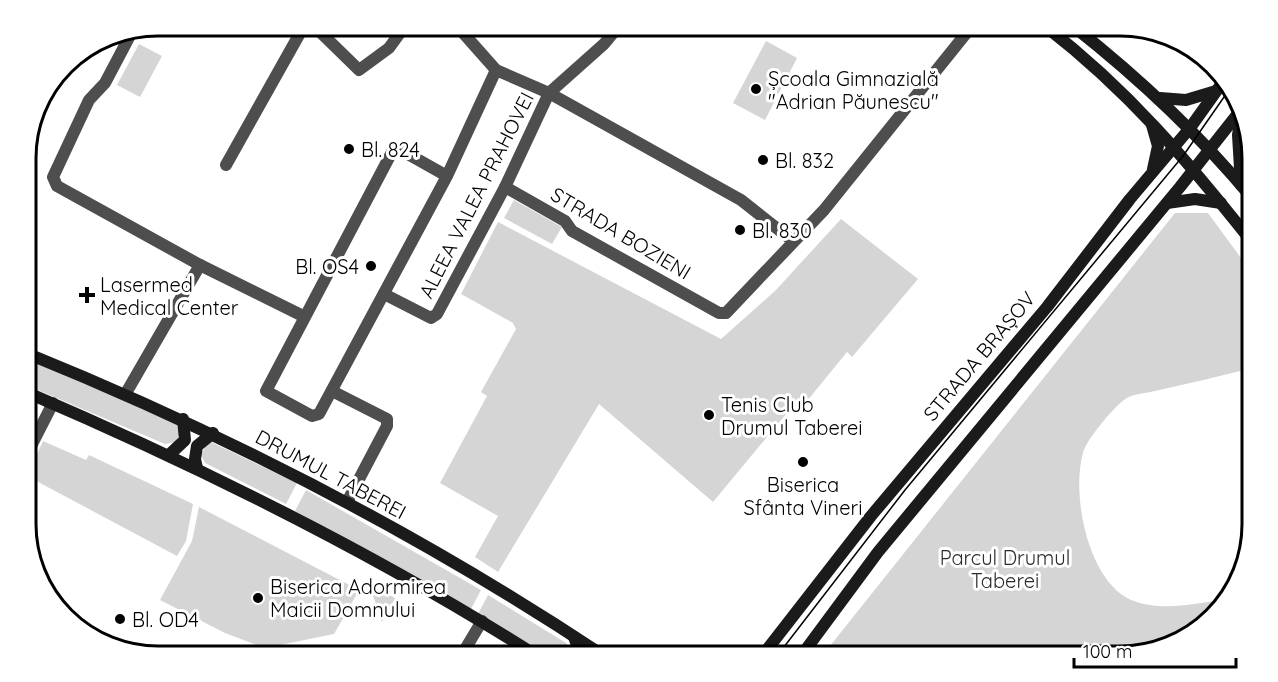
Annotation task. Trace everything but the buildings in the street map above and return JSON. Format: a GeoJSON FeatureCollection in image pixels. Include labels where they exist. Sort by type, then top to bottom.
{"type":"FeatureCollection","features":[{"type":"Feature","properties":{"kind":"main road"},"geometry":{"type":"LineString","coordinates":[[1058,36],[1095,66],[1175,146],[1242,229]]}},
{"type":"Feature","properties":{"kind":"main road"},"geometry":{"type":"LineString","coordinates":[[1087,36],[1104,48],[1160,98],[1210,149],[1241,185]]}},
{"type":"Feature","properties":{"kind":"main road","name":"STRADA BRAȘOV"},"geometry":{"type":"LineString","coordinates":[[770,646],[864,525],[1047,307],[1219,88]]}},
{"type":"Feature","properties":{"kind":"main road"},"geometry":{"type":"LineString","coordinates":[[1160,98],[1186,100],[1217,91]]}},
{"type":"Feature","properties":{"kind":"main road"},"geometry":{"type":"LineString","coordinates":[[808,646],[878,552],[942,472],[1235,118]]}},
{"type":"Feature","properties":{"kind":"main road"},"geometry":{"type":"LineString","coordinates":[[1151,121],[1158,146],[1157,158],[1151,174]]}},
{"type":"Feature","properties":{"kind":"main road"},"geometry":{"type":"LineString","coordinates":[[1239,131],[1241,185]]}},
{"type":"Feature","properties":{"kind":"main road"},"geometry":{"type":"LineString","coordinates":[[1166,203],[1195,199],[1221,203]]}},
{"type":"Feature","properties":{"kind":"main road","name":"DRUMUL TABEREI"},"geometry":{"type":"LineString","coordinates":[[36,356],[126,393],[213,433],[347,502],[489,583],[588,646]]}},
{"type":"Feature","properties":{"kind":"main road"},"geometry":{"type":"LineString","coordinates":[[36,396],[170,455],[355,549],[521,646]]}},
{"type":"Feature","properties":{"kind":"main road"},"geometry":{"type":"LineString","coordinates":[[170,455],[185,440],[183,419]]}},
{"type":"Feature","properties":{"kind":"main road"},"geometry":{"type":"LineString","coordinates":[[197,468],[195,459],[197,446],[213,433]]}},
{"type":"Feature","properties":{"kind":"main road"},"geometry":{"type":"LineString","coordinates":[[574,637],[577,646]]}},
{"type":"Feature","properties":{"kind":"street"},"geometry":{"type":"LineString","coordinates":[[226,165],[298,36]]}},
{"type":"Feature","properties":{"kind":"street"},"geometry":{"type":"LineString","coordinates":[[324,36],[359,70],[389,48],[398,36]]}},
{"type":"Feature","properties":{"kind":"street","name":"ALEEA VALEA PRAHOVEI"},"geometry":{"type":"LineString","coordinates":[[466,36],[496,70],[549,93]]}},
{"type":"Feature","properties":{"kind":"street","name":"ALEEA VALEA PRAHOVEI"},"geometry":{"type":"LineString","coordinates":[[384,294],[434,317],[505,187],[549,93],[611,36]]}},
{"type":"Feature","properties":{"kind":"street","name":"STRADA BOZIENI"},"geometry":{"type":"LineString","coordinates":[[505,187],[565,221],[572,231],[723,314],[729,312],[824,210],[964,36]]}},
{"type":"Feature","properties":{"kind":"street"},"geometry":{"type":"LineString","coordinates":[[128,40],[105,83],[89,100],[53,177],[57,186],[200,265],[303,316]]}},
{"type":"Feature","properties":{"kind":"street"},"geometry":{"type":"LineString","coordinates":[[447,176],[399,149],[392,152],[303,316],[266,391],[316,416],[332,391],[447,176],[496,70]]}},
{"type":"Feature","properties":{"kind":"street"},"geometry":{"type":"LineString","coordinates":[[549,93],[741,200],[793,241]]}},
{"type":"Feature","properties":{"kind":"street"},"geometry":{"type":"LineString","coordinates":[[126,393],[200,265]]}},
{"type":"Feature","properties":{"kind":"street"},"geometry":{"type":"LineString","coordinates":[[332,391],[387,419],[387,426],[347,502]]}},
{"type":"Feature","properties":{"kind":"street"},"geometry":{"type":"LineString","coordinates":[[36,438],[53,403]]}},
{"type":"Feature","properties":{"kind":"street"},"geometry":{"type":"LineString","coordinates":[[467,646],[482,621]]}},
{"type":"Feature","properties":{"kind":"green space"},"geometry":{"type":"Polygon","coordinates":[[[766,41],[797,58],[765,120],[733,103],[766,41]]]}},
{"type":"Feature","properties":{"kind":"green space"},"geometry":{"type":"Polygon","coordinates":[[[139,44],[162,56],[140,97],[117,85],[139,44]]]}},
{"type":"Feature","properties":{"kind":"green space"},"geometry":{"type":"Polygon","coordinates":[[[514,200],[562,227],[552,244],[504,218],[514,200]]]}},
{"type":"Feature","properties":{"kind":"green space","name":"Parcul Drumul Taberei"},"geometry":{"type":"Polygon","coordinates":[[[1175,213],[1208,213],[1242,259],[1242,370],[1127,398],[1107,417],[1085,447],[1079,491],[1086,535],[1104,575],[1116,590],[1131,600],[1154,606],[1190,605],[1214,601],[1212,604],[1200,616],[1174,633],[1159,640],[1128,646],[830,646],[1175,213]]]}},
{"type":"Feature","properties":{"kind":"green space"},"geometry":{"type":"Polygon","coordinates":[[[841,219],[918,279],[852,357],[847,352],[807,401],[801,396],[713,502],[599,404],[498,572],[475,557],[498,516],[440,483],[487,396],[481,392],[516,329],[513,323],[461,294],[498,222],[721,339],[775,291],[841,219]]]}},
{"type":"Feature","properties":{"kind":"green space"},"geometry":{"type":"Polygon","coordinates":[[[36,363],[175,422],[179,432],[176,442],[165,444],[36,389],[36,363]]]}},
{"type":"Feature","properties":{"kind":"green space"},"geometry":{"type":"Polygon","coordinates":[[[43,441],[86,460],[89,455],[193,504],[186,541],[177,556],[36,481],[36,456],[43,441]]]}},
{"type":"Feature","properties":{"kind":"green space"},"geometry":{"type":"Polygon","coordinates":[[[211,442],[297,483],[286,504],[205,463],[201,455],[206,445],[211,442]]]}},
{"type":"Feature","properties":{"kind":"green space"},"geometry":{"type":"Polygon","coordinates":[[[306,490],[481,590],[471,609],[295,511],[306,490]]]}},
{"type":"Feature","properties":{"kind":"green space"},"geometry":{"type":"Polygon","coordinates":[[[199,507],[359,590],[334,634],[275,646],[260,646],[225,633],[160,600],[192,541],[199,507]]]}},
{"type":"Feature","properties":{"kind":"green space"},"geometry":{"type":"Polygon","coordinates":[[[369,584],[395,598],[382,622],[369,584]]]}},
{"type":"Feature","properties":{"kind":"green space"},"geometry":{"type":"Polygon","coordinates":[[[488,595],[568,646],[531,646],[478,614],[488,595]]]}},
{"type":"Feature","properties":{"kind":"tram line"},"geometry":{"type":"LineString","coordinates":[[785,646],[905,490],[1183,156],[1225,96]]}},
{"type":"Feature","properties":{"kind":"place","name":"Școala Gimnazială \"Adrian Păunescu\""},"geometry":{"type":"Point","coordinates":[756,89]}},
{"type":"Feature","properties":{"kind":"place","name":"Bl. 824"},"geometry":{"type":"Point","coordinates":[349,149]}},
{"type":"Feature","properties":{"kind":"place","name":"Bl. 832"},"geometry":{"type":"Point","coordinates":[763,160]}},
{"type":"Feature","properties":{"kind":"place","name":"Bl. 830"},"geometry":{"type":"Point","coordinates":[740,230]}},
{"type":"Feature","properties":{"kind":"place","name":"Bl. OS4"},"geometry":{"type":"Point","coordinates":[371,266]}},
{"type":"Feature","properties":{"kind":"place","name":"Lasermed Medical Center"},"geometry":{"type":"Point","coordinates":[87,295]}},
{"type":"Feature","properties":{"kind":"place","name":"Tenis Club Drumul Taberei"},"geometry":{"type":"Point","coordinates":[709,415]}},
{"type":"Feature","properties":{"kind":"place","name":"Biserica Sfânta Vineri"},"geometry":{"type":"Point","coordinates":[803,462]}},
{"type":"Feature","properties":{"kind":"place","name":"Biserica Adormirea Maicii Domnului"},"geometry":{"type":"Point","coordinates":[258,598]}},
{"type":"Feature","properties":{"kind":"place","name":"Bl. OD4"},"geometry":{"type":"Point","coordinates":[120,619]}}]}
